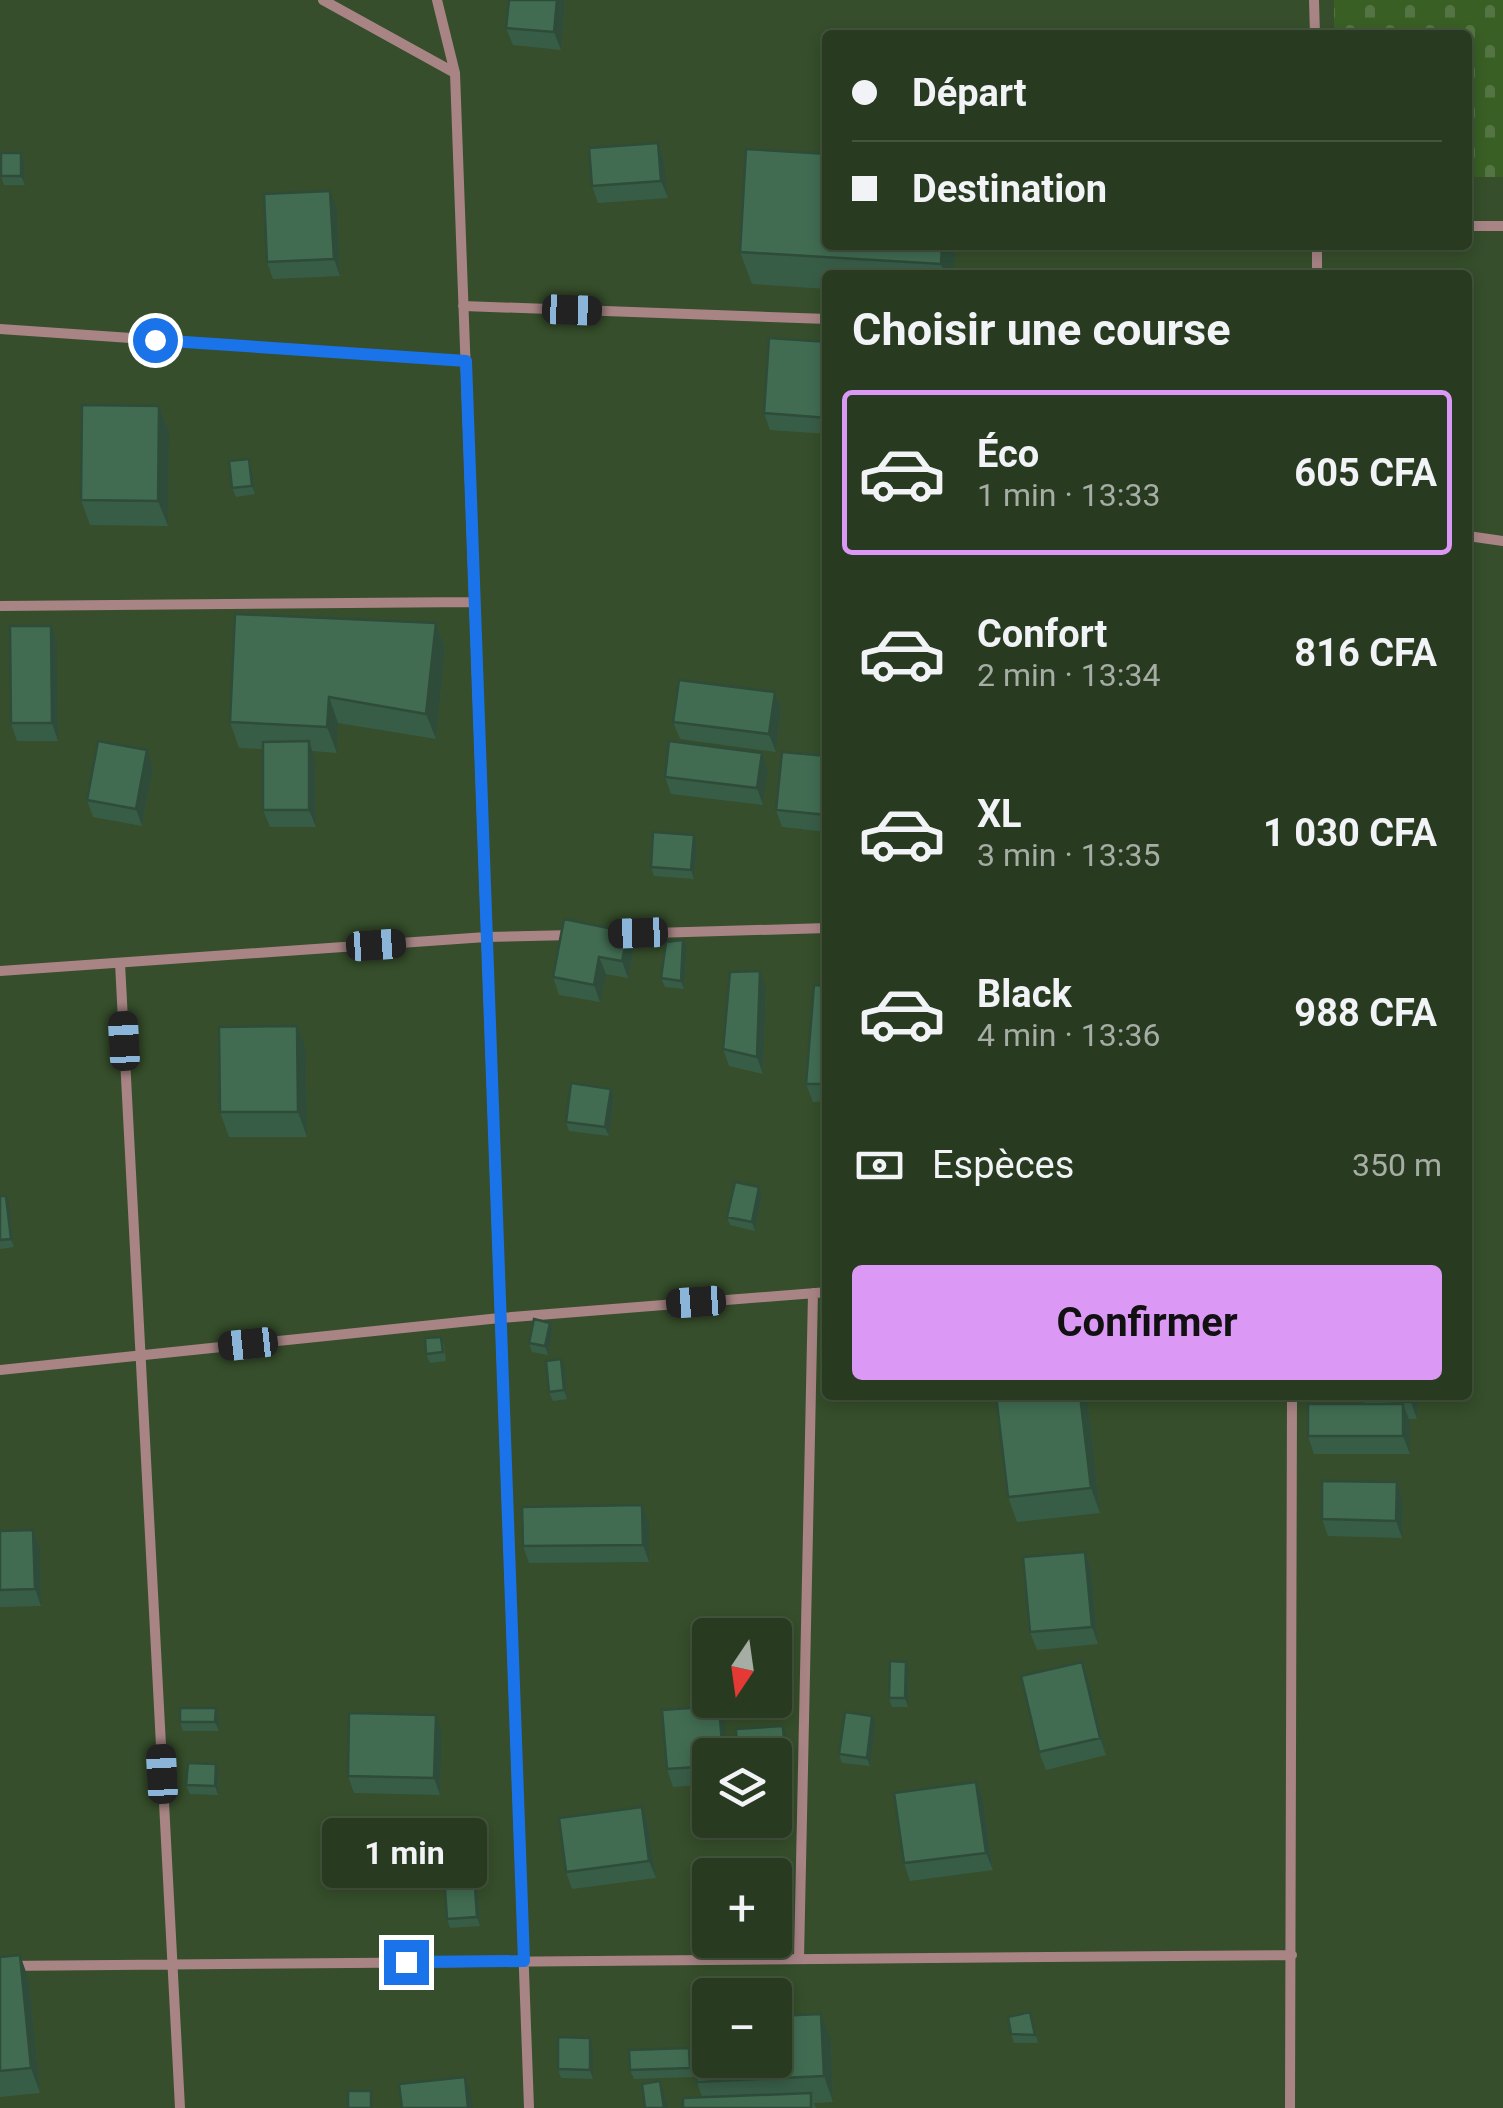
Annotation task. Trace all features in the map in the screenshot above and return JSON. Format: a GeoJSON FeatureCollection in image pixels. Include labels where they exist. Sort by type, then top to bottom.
{"type":"FeatureCollection","features":[{"type":"Feature","properties":{"kind":"street"},"geometry":{"type":"LineString","coordinates":[[323,0],[455,73]]}},
{"type":"Feature","properties":{"kind":"street"},"geometry":{"type":"LineString","coordinates":[[436,0],[455,73],[529,2108]]}},
{"type":"Feature","properties":{"kind":"street"},"geometry":{"type":"LineString","coordinates":[[1314,0],[1314,30]]}},
{"type":"Feature","properties":{"kind":"street"},"geometry":{"type":"LineString","coordinates":[[1472,226],[1503,226]]}},
{"type":"Feature","properties":{"kind":"street"},"geometry":{"type":"LineString","coordinates":[[463,306],[822,319]]}},
{"type":"Feature","properties":{"kind":"street"},"geometry":{"type":"LineString","coordinates":[[0,329],[466,361]]}},
{"type":"Feature","properties":{"kind":"street"},"geometry":{"type":"LineString","coordinates":[[1472,537],[1503,541]]}},
{"type":"Feature","properties":{"kind":"street"},"geometry":{"type":"LineString","coordinates":[[0,606],[474,602]]}},
{"type":"Feature","properties":{"kind":"street"},"geometry":{"type":"LineString","coordinates":[[600,934],[822,928]]}},
{"type":"Feature","properties":{"kind":"street"},"geometry":{"type":"LineString","coordinates":[[0,971],[486,937],[581,935]]}},
{"type":"Feature","properties":{"kind":"street"},"geometry":{"type":"LineString","coordinates":[[120,963],[180,2108]]}},
{"type":"Feature","properties":{"kind":"street"},"geometry":{"type":"LineString","coordinates":[[0,1370],[500,1318],[822,1292]]}},
{"type":"Feature","properties":{"kind":"street"},"geometry":{"type":"LineString","coordinates":[[800,1959],[813,1293]]}},
{"type":"Feature","properties":{"kind":"street"},"geometry":{"type":"LineString","coordinates":[[1290,2108],[1292,1400]]}},
{"type":"Feature","properties":{"kind":"street"},"geometry":{"type":"LineString","coordinates":[[0,1966],[1292,1955]]}},
{"type":"Feature","properties":{"kind":"green space"},"geometry":{"type":"Polygon","coordinates":[[[1334,0],[1503,0],[1503,177],[1472,177],[1472,30],[1334,30],[1334,0]]]}},
{"type":"Feature","properties":{"kind":"building"},"geometry":{"type":"Polygon","coordinates":[[[509,0],[557,0],[554,32],[506,28],[509,0]]]}},
{"type":"Feature","properties":{"kind":"building"},"geometry":{"type":"Polygon","coordinates":[[[658,143],[661,181],[592,186],[589,148],[658,143]]]}},
{"type":"Feature","properties":{"kind":"building"},"geometry":{"type":"Polygon","coordinates":[[[746,149],[822,154],[822,250],[942,250],[941,264],[740,252],[746,149]]]}},
{"type":"Feature","properties":{"kind":"building"},"geometry":{"type":"Polygon","coordinates":[[[1,153],[21,153],[21,176],[1,176],[1,153]]]}},
{"type":"Feature","properties":{"kind":"building"},"geometry":{"type":"Polygon","coordinates":[[[330,191],[334,259],[267,262],[264,194],[330,191]]]}},
{"type":"Feature","properties":{"kind":"building"},"geometry":{"type":"Polygon","coordinates":[[[769,338],[822,342],[822,418],[764,413],[769,338]]]}},
{"type":"Feature","properties":{"kind":"building"},"geometry":{"type":"Polygon","coordinates":[[[82,405],[159,406],[158,501],[81,500],[82,405]]]}},
{"type":"Feature","properties":{"kind":"building"},"geometry":{"type":"Polygon","coordinates":[[[249,459],[252,486],[232,488],[229,461],[249,459]]]}},
{"type":"Feature","properties":{"kind":"building"},"geometry":{"type":"Polygon","coordinates":[[[235,614],[436,623],[426,714],[329,697],[327,727],[230,722],[235,614]]]}},
{"type":"Feature","properties":{"kind":"building"},"geometry":{"type":"Polygon","coordinates":[[[10,626],[51,626],[52,723],[11,723],[10,626]]]}},
{"type":"Feature","properties":{"kind":"building"},"geometry":{"type":"Polygon","coordinates":[[[679,680],[775,692],[769,734],[673,722],[679,680]]]}},
{"type":"Feature","properties":{"kind":"building"},"geometry":{"type":"Polygon","coordinates":[[[98,741],[147,750],[136,809],[87,800],[98,741]]]}},
{"type":"Feature","properties":{"kind":"building"},"geometry":{"type":"Polygon","coordinates":[[[309,741],[309,810],[263,810],[263,742],[309,741]]]}},
{"type":"Feature","properties":{"kind":"building"},"geometry":{"type":"Polygon","coordinates":[[[669,741],[762,753],[757,788],[665,777],[669,741]]]}},
{"type":"Feature","properties":{"kind":"building"},"geometry":{"type":"Polygon","coordinates":[[[782,752],[822,755],[822,814],[776,810],[782,752]]]}},
{"type":"Feature","properties":{"kind":"building"},"geometry":{"type":"Polygon","coordinates":[[[653,832],[694,835],[691,870],[651,867],[653,832]]]}},
{"type":"Feature","properties":{"kind":"building"},"geometry":{"type":"Polygon","coordinates":[[[564,919],[628,932],[622,961],[599,957],[594,985],[553,977],[564,919]]]}},
{"type":"Feature","properties":{"kind":"building"},"geometry":{"type":"Polygon","coordinates":[[[683,940],[681,981],[661,978],[666,942],[683,940]]]}},
{"type":"Feature","properties":{"kind":"building"},"geometry":{"type":"Polygon","coordinates":[[[760,971],[757,1057],[723,1049],[730,972],[760,971]]]}},
{"type":"Feature","properties":{"kind":"building"},"geometry":{"type":"Polygon","coordinates":[[[814,985],[822,986],[822,1084],[806,1084],[814,985]]]}},
{"type":"Feature","properties":{"kind":"building"},"geometry":{"type":"Polygon","coordinates":[[[297,1026],[298,1112],[220,1112],[219,1027],[297,1026]]]}},
{"type":"Feature","properties":{"kind":"building"},"geometry":{"type":"Polygon","coordinates":[[[571,1083],[611,1089],[605,1127],[566,1122],[571,1083]]]}},
{"type":"Feature","properties":{"kind":"building"},"geometry":{"type":"Polygon","coordinates":[[[735,1182],[759,1187],[752,1222],[727,1217],[735,1182]]]}},
{"type":"Feature","properties":{"kind":"building"},"geometry":{"type":"Polygon","coordinates":[[[0,1196],[6,1196],[11,1239],[0,1240],[0,1196]]]}},
{"type":"Feature","properties":{"kind":"building"},"geometry":{"type":"Polygon","coordinates":[[[534,1319],[550,1323],[545,1346],[529,1343],[534,1319]]]}},
{"type":"Feature","properties":{"kind":"building"},"geometry":{"type":"Polygon","coordinates":[[[441,1337],[443,1352],[426,1354],[425,1338],[441,1337]]]}},
{"type":"Feature","properties":{"kind":"building"},"geometry":{"type":"Polygon","coordinates":[[[561,1359],[564,1390],[549,1392],[546,1361],[561,1359]]]}},
{"type":"Feature","properties":{"kind":"building"},"geometry":{"type":"Polygon","coordinates":[[[997,1400],[1081,1400],[1091,1488],[1008,1497],[997,1400]]]}},
{"type":"Feature","properties":{"kind":"building"},"geometry":{"type":"Polygon","coordinates":[[[1308,1404],[1403,1404],[1403,1436],[1308,1436],[1308,1404]]]}},
{"type":"Feature","properties":{"kind":"building"},"geometry":{"type":"Polygon","coordinates":[[[1322,1481],[1397,1482],[1396,1521],[1322,1519],[1322,1481]]]}},
{"type":"Feature","properties":{"kind":"building"},"geometry":{"type":"Polygon","coordinates":[[[642,1505],[643,1545],[523,1546],[522,1507],[642,1505]]]}},
{"type":"Feature","properties":{"kind":"building"},"geometry":{"type":"Polygon","coordinates":[[[33,1530],[35,1589],[0,1590],[0,1531],[33,1530]]]}},
{"type":"Feature","properties":{"kind":"building"},"geometry":{"type":"Polygon","coordinates":[[[1085,1552],[1092,1627],[1030,1632],[1023,1557],[1085,1552]]]}},
{"type":"Feature","properties":{"kind":"building"},"geometry":{"type":"Polygon","coordinates":[[[890,1661],[906,1662],[905,1698],[889,1698],[890,1661]]]}},
{"type":"Feature","properties":{"kind":"building"},"geometry":{"type":"Polygon","coordinates":[[[1082,1662],[1100,1738],[1039,1752],[1021,1676],[1082,1662]]]}},
{"type":"Feature","properties":{"kind":"building"},"geometry":{"type":"Polygon","coordinates":[[[180,1708],[216,1708],[215,1722],[180,1722],[180,1708]]]}},
{"type":"Feature","properties":{"kind":"building"},"geometry":{"type":"Polygon","coordinates":[[[692,1708],[692,1718],[720,1718],[722,1738],[692,1738],[692,1767],[667,1769],[662,1710],[692,1708]]]}},
{"type":"Feature","properties":{"kind":"building"},"geometry":{"type":"Polygon","coordinates":[[[845,1712],[872,1716],[867,1758],[839,1754],[845,1712]]]}},
{"type":"Feature","properties":{"kind":"building"},"geometry":{"type":"Polygon","coordinates":[[[349,1713],[436,1715],[434,1778],[348,1776],[349,1713]]]}},
{"type":"Feature","properties":{"kind":"building"},"geometry":{"type":"Polygon","coordinates":[[[783,1726],[784,1738],[736,1738],[736,1729],[783,1726]]]}},
{"type":"Feature","properties":{"kind":"building"},"geometry":{"type":"Polygon","coordinates":[[[188,1763],[216,1764],[215,1786],[186,1785],[188,1763]]]}},
{"type":"Feature","properties":{"kind":"building"},"geometry":{"type":"Polygon","coordinates":[[[976,1782],[986,1853],[904,1863],[894,1793],[976,1782]]]}},
{"type":"Feature","properties":{"kind":"building"},"geometry":{"type":"Polygon","coordinates":[[[642,1807],[649,1861],[566,1872],[559,1818],[642,1807]]]}},
{"type":"Feature","properties":{"kind":"building"},"geometry":{"type":"Polygon","coordinates":[[[475,1887],[477,1917],[447,1919],[445,1889],[475,1887]]]}},
{"type":"Feature","properties":{"kind":"building"},"geometry":{"type":"Polygon","coordinates":[[[20,1955],[31,2068],[0,2071],[0,1957],[20,1955]]]}},
{"type":"Feature","properties":{"kind":"building"},"geometry":{"type":"Polygon","coordinates":[[[1030,2012],[1035,2035],[1011,2034],[1008,2017],[1030,2012]]]}},
{"type":"Feature","properties":{"kind":"building"},"geometry":{"type":"Polygon","coordinates":[[[821,2014],[824,2076],[792,2078],[792,2015],[821,2014]]]}},
{"type":"Feature","properties":{"kind":"building"},"geometry":{"type":"Polygon","coordinates":[[[558,2037],[590,2038],[590,2070],[558,2069],[558,2037]]]}},
{"type":"Feature","properties":{"kind":"building"},"geometry":{"type":"Polygon","coordinates":[[[689,2048],[690,2068],[630,2070],[629,2050],[689,2048]]]}},
{"type":"Feature","properties":{"kind":"building"},"geometry":{"type":"Polygon","coordinates":[[[465,2077],[468,2108],[402,2108],[399,2084],[465,2077]]]}},
{"type":"Feature","properties":{"kind":"building"},"geometry":{"type":"Polygon","coordinates":[[[697,2078],[782,2078],[697,2082],[697,2078]]]}},
{"type":"Feature","properties":{"kind":"building"},"geometry":{"type":"Polygon","coordinates":[[[660,2081],[664,2108],[645,2108],[642,2084],[660,2081]]]}},
{"type":"Feature","properties":{"kind":"building"},"geometry":{"type":"Polygon","coordinates":[[[348,2091],[371,2091],[371,2108],[348,2108],[348,2091]]]}},
{"type":"Feature","properties":{"kind":"building"},"geometry":{"type":"Polygon","coordinates":[[[811,2093],[811,2108],[683,2108],[683,2098],[811,2093]]]}},
{"type":"Feature","properties":{"kind":"route"},"geometry":{"type":"LineString","coordinates":[[155,340],[466,361],[524,1961],[406,1962]]}}]}
